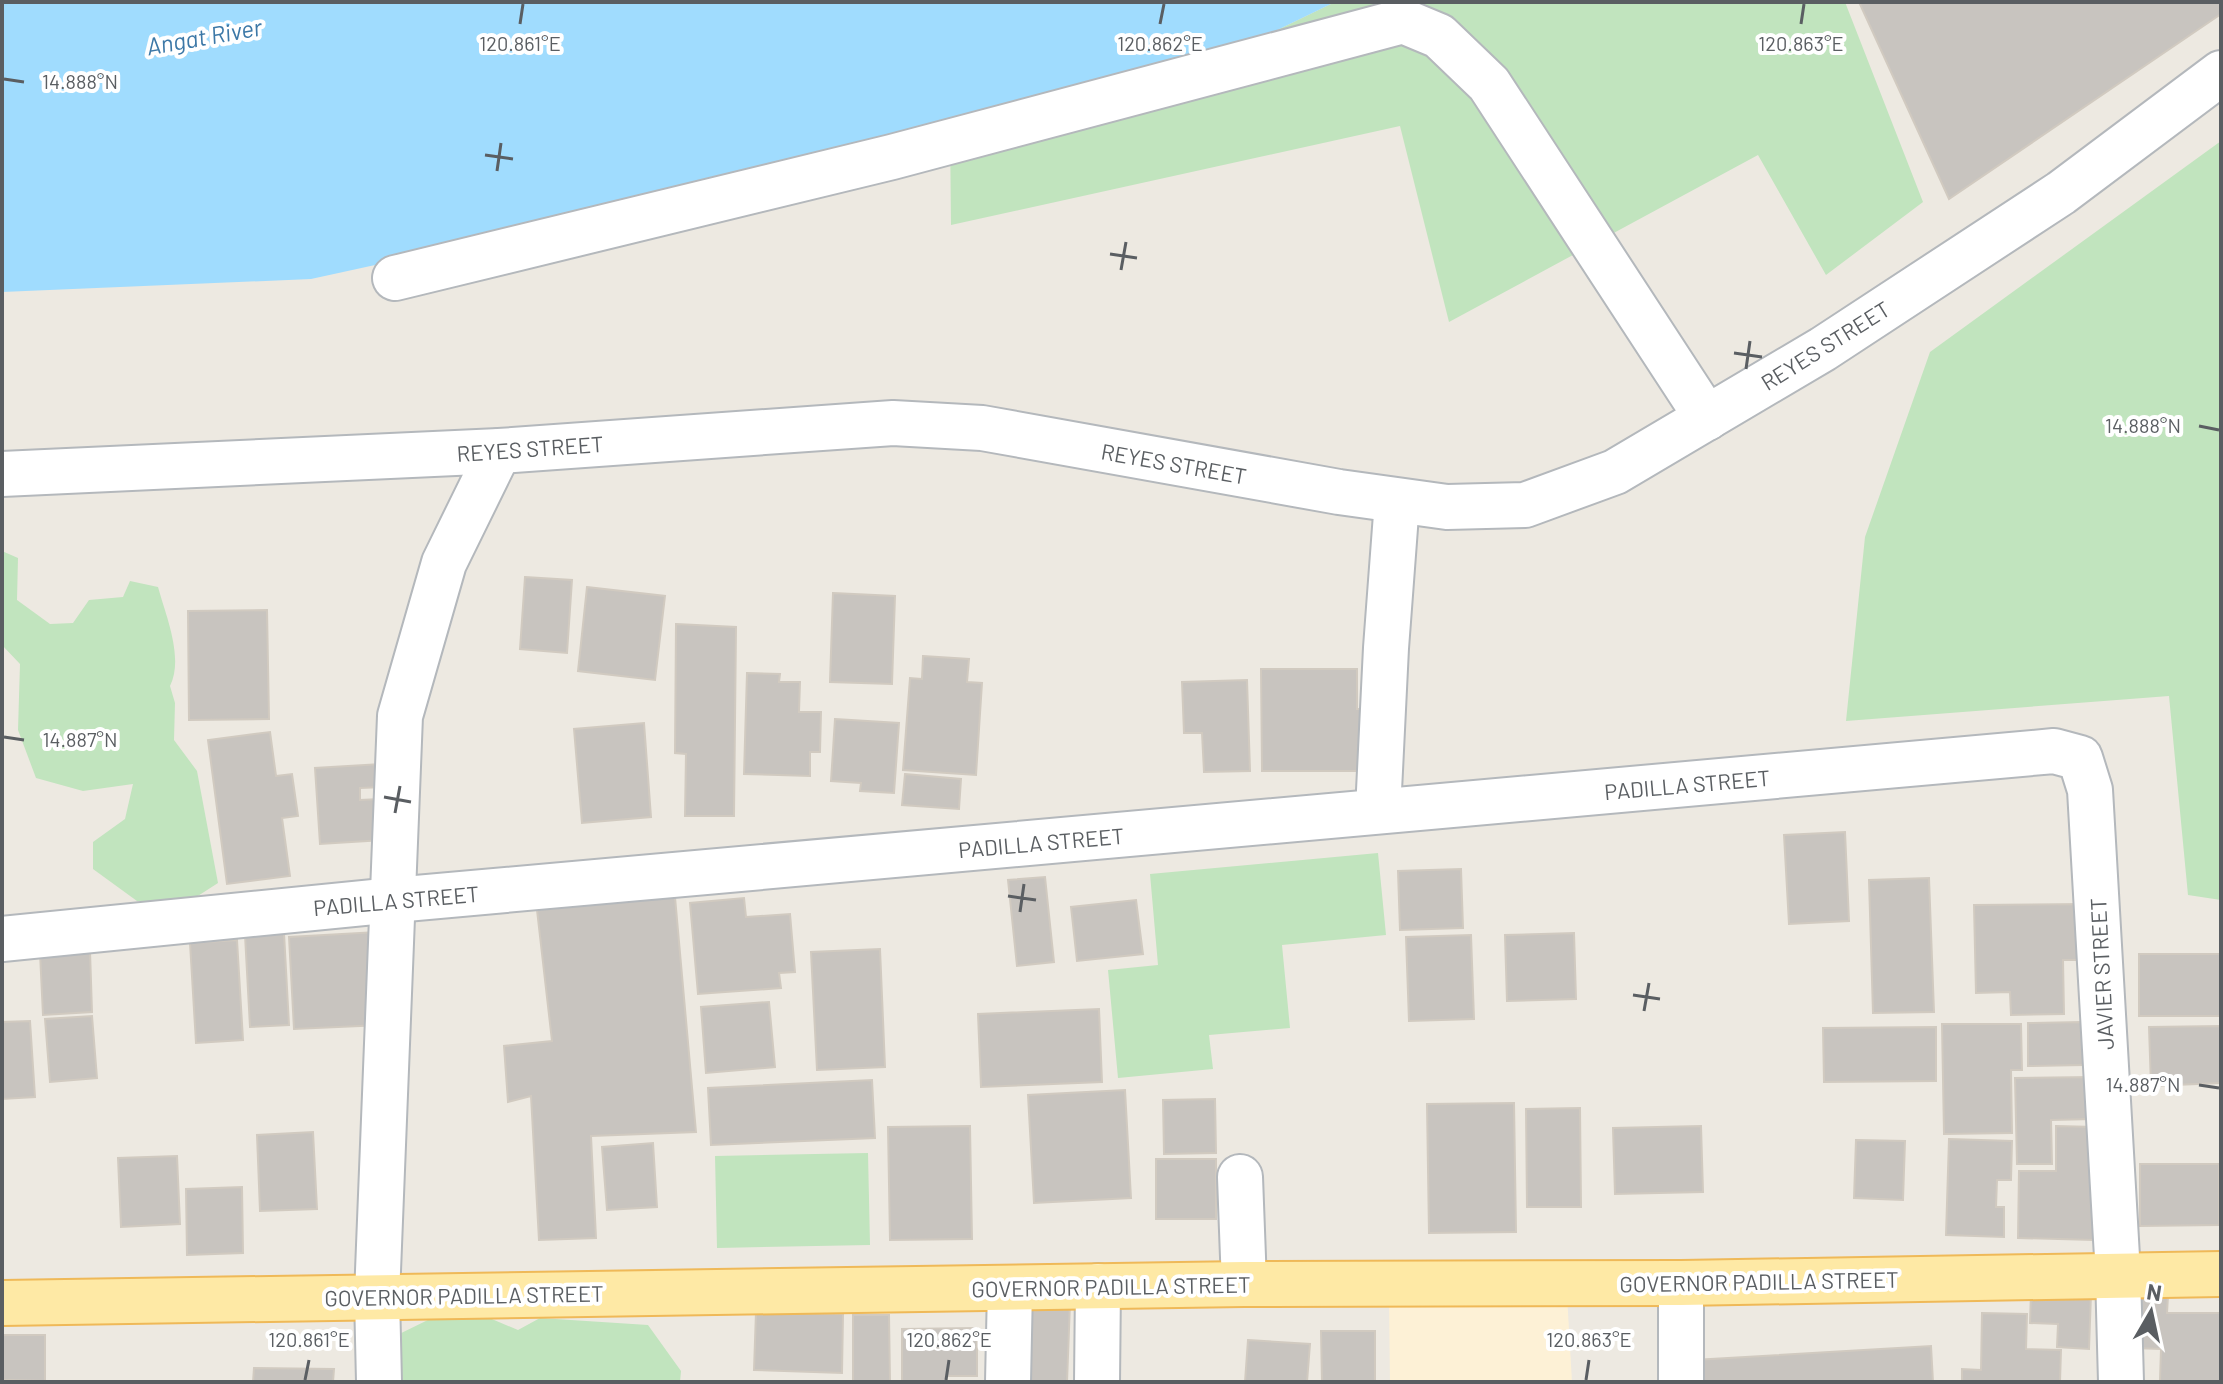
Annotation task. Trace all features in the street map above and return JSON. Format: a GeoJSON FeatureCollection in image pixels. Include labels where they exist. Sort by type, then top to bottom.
{"type":"FeatureCollection","features":[{"type":"Feature","properties":{"kind":"main road","name":"GOVERNOR PADILLA STREET"},"geometry":{"type":"LineString","coordinates":[[2,1303],[1244,1284],[1681,1283],[2221,1274]]}},
{"type":"Feature","properties":{"kind":"street"},"geometry":{"type":"LineString","coordinates":[[395,278],[892,157],[1403,21],[1439,36],[1489,84],[1707,418]]}},
{"type":"Feature","properties":{"kind":"street","name":"REYES STREET"},"geometry":{"type":"LineString","coordinates":[[2,474],[499,451],[893,423],[982,428],[1397,501],[1447,507],[1525,505],[1615,472],[1823,349],[2061,193],[2221,73]]}},
{"type":"Feature","properties":{"kind":"street"},"geometry":{"type":"LineString","coordinates":[[379,1382],[377,1296],[400,716],[444,563],[499,451]]}},
{"type":"Feature","properties":{"kind":"street"},"geometry":{"type":"LineString","coordinates":[[1378,811],[1397,501]]}},
{"type":"Feature","properties":{"kind":"street","name":"PADILLA STREET"},"geometry":{"type":"LineString","coordinates":[[2,939],[394,900],[2054,751],[2080,758]]}},
{"type":"Feature","properties":{"kind":"street","name":"JAVIER STREET"},"geometry":{"type":"LineString","coordinates":[[2080,758],[2090,790],[2118,1274],[2121,1382]]}},
{"type":"Feature","properties":{"kind":"street"},"geometry":{"type":"LineString","coordinates":[[1240,1177],[1244,1284]]}},
{"type":"Feature","properties":{"kind":"street"},"geometry":{"type":"LineString","coordinates":[[1681,1283],[1681,1382]]}},
{"type":"Feature","properties":{"kind":"street"},"geometry":{"type":"LineString","coordinates":[[1097,1382],[1098,1286]]}},
{"type":"Feature","properties":{"kind":"street"},"geometry":{"type":"LineString","coordinates":[[1008,1382],[1010,1288]]}},
{"type":"Feature","properties":{"kind":"shaded area"},"geometry":{"type":"Polygon","coordinates":[[[1567,1295],[1572,1382],[1390,1382],[1389,1300],[1567,1295]]]}},
{"type":"Feature","properties":{"kind":"green space"},"geometry":{"type":"Polygon","coordinates":[[[1335,2],[1845,2],[1923,202],[1826,275],[1758,155],[1449,322],[1400,126],[951,225],[950,127],[1082,93],[1269,34],[1335,2]]]}},
{"type":"Feature","properties":{"kind":"green space"},"geometry":{"type":"Polygon","coordinates":[[[2221,141],[2221,900],[2188,895],[2169,696],[1846,721],[1865,537],[1930,352],[2221,141]]]}},
{"type":"Feature","properties":{"kind":"green space"},"geometry":{"type":"Polygon","coordinates":[[[2,551],[18,558],[17,600],[50,624],[73,623],[89,600],[123,597],[130,581],[158,587],[174,650],[174,675],[170,686],[175,703],[174,740],[197,771],[218,883],[190,901],[137,901],[93,869],[93,842],[125,819],[133,784],[83,791],[36,778],[18,730],[20,664],[2,645],[2,551]]]}},
{"type":"Feature","properties":{"kind":"green space"},"geometry":{"type":"Polygon","coordinates":[[[1378,853],[1386,935],[1282,945],[1290,1028],[1209,1035],[1213,1069],[1118,1078],[1108,970],[1158,965],[1150,874],[1378,853]]]}},
{"type":"Feature","properties":{"kind":"green space"},"geometry":{"type":"Polygon","coordinates":[[[868,1153],[870,1245],[717,1248],[715,1156],[868,1153]]]}},
{"type":"Feature","properties":{"kind":"green space"},"geometry":{"type":"Polygon","coordinates":[[[480,1314],[518,1330],[540,1318],[648,1325],[681,1371],[680,1382],[389,1382],[387,1340],[434,1317],[480,1314]]]}},
{"type":"Feature","properties":{"kind":"water","name":"Angat River"},"geometry":{"type":"Polygon","coordinates":[[[2,2],[1335,2],[1269,34],[1082,93],[540,229],[311,279],[2,292],[2,2]]]}},
{"type":"Feature","properties":{"kind":"building"},"geometry":{"type":"Polygon","coordinates":[[[1859,2],[2221,2],[2221,14],[1949,199],[1859,2]]]}},
{"type":"Feature","properties":{"kind":"building"},"geometry":{"type":"Polygon","coordinates":[[[525,577],[572,580],[567,653],[520,649],[525,577]]]}},
{"type":"Feature","properties":{"kind":"building"},"geometry":{"type":"Polygon","coordinates":[[[587,587],[665,596],[655,680],[578,671],[587,587]]]}},
{"type":"Feature","properties":{"kind":"building"},"geometry":{"type":"Polygon","coordinates":[[[833,593],[895,596],[892,684],[830,682],[833,593]]]}},
{"type":"Feature","properties":{"kind":"building"},"geometry":{"type":"Polygon","coordinates":[[[267,610],[269,719],[189,720],[188,611],[267,610]]]}},
{"type":"Feature","properties":{"kind":"building"},"geometry":{"type":"Polygon","coordinates":[[[676,624],[736,627],[734,816],[685,816],[686,754],[675,753],[676,624]]]}},
{"type":"Feature","properties":{"kind":"building"},"geometry":{"type":"Polygon","coordinates":[[[923,656],[969,659],[967,682],[982,683],[976,775],[903,770],[910,678],[922,679],[923,656]]]}},
{"type":"Feature","properties":{"kind":"building"},"geometry":{"type":"Polygon","coordinates":[[[1261,669],[1357,669],[1357,709],[1369,709],[1370,771],[1262,771],[1261,669]]]}},
{"type":"Feature","properties":{"kind":"building"},"geometry":{"type":"Polygon","coordinates":[[[747,673],[780,674],[779,682],[800,682],[799,712],[821,712],[820,752],[810,752],[810,776],[744,774],[747,673]]]}},
{"type":"Feature","properties":{"kind":"building"},"geometry":{"type":"Polygon","coordinates":[[[1247,680],[1250,771],[1204,772],[1202,733],[1184,733],[1182,682],[1247,680]]]}},
{"type":"Feature","properties":{"kind":"building"},"geometry":{"type":"Polygon","coordinates":[[[835,719],[899,723],[894,793],[860,791],[861,783],[831,781],[835,719]]]}},
{"type":"Feature","properties":{"kind":"building"},"geometry":{"type":"Polygon","coordinates":[[[644,723],[651,817],[582,823],[574,729],[644,723]]]}},
{"type":"Feature","properties":{"kind":"building"},"geometry":{"type":"Polygon","coordinates":[[[270,732],[276,776],[292,774],[298,816],[282,818],[290,876],[227,884],[208,740],[270,732]]]}},
{"type":"Feature","properties":{"kind":"building"},"geometry":{"type":"Polygon","coordinates":[[[381,764],[383,787],[360,788],[360,800],[380,799],[383,840],[320,844],[315,768],[381,764]]]}},
{"type":"Feature","properties":{"kind":"building"},"geometry":{"type":"Polygon","coordinates":[[[905,774],[961,779],[959,809],[902,805],[905,774]]]}},
{"type":"Feature","properties":{"kind":"building"},"geometry":{"type":"Polygon","coordinates":[[[1845,832],[1849,921],[1789,924],[1784,835],[1845,832]]]}},
{"type":"Feature","properties":{"kind":"building"},"geometry":{"type":"Polygon","coordinates":[[[1461,869],[1463,928],[1400,930],[1398,871],[1461,869]]]}},
{"type":"Feature","properties":{"kind":"building"},"geometry":{"type":"Polygon","coordinates":[[[1045,877],[1054,962],[1017,966],[1008,880],[1045,877]]]}},
{"type":"Feature","properties":{"kind":"building"},"geometry":{"type":"Polygon","coordinates":[[[1929,878],[1934,1012],[1873,1013],[1869,880],[1929,878]]]}},
{"type":"Feature","properties":{"kind":"building"},"geometry":{"type":"Polygon","coordinates":[[[675,897],[696,1132],[591,1136],[596,1238],[539,1240],[531,1096],[508,1102],[504,1046],[552,1041],[537,910],[675,897]]]}},
{"type":"Feature","properties":{"kind":"building"},"geometry":{"type":"Polygon","coordinates":[[[744,898],[746,917],[790,914],[795,972],[779,973],[781,988],[698,994],[690,903],[744,898]]]}},
{"type":"Feature","properties":{"kind":"building"},"geometry":{"type":"Polygon","coordinates":[[[1136,900],[1143,954],[1077,961],[1071,907],[1136,900]]]}},
{"type":"Feature","properties":{"kind":"building"},"geometry":{"type":"Polygon","coordinates":[[[2086,904],[2087,960],[2063,960],[2064,1014],[2011,1015],[2010,992],[1976,993],[1974,905],[2086,904]]]}},
{"type":"Feature","properties":{"kind":"building"},"geometry":{"type":"Polygon","coordinates":[[[377,932],[382,1025],[294,1029],[289,937],[377,932]]]}},
{"type":"Feature","properties":{"kind":"building"},"geometry":{"type":"Polygon","coordinates":[[[284,933],[289,1025],[250,1027],[245,935],[284,933]]]}},
{"type":"Feature","properties":{"kind":"building"},"geometry":{"type":"Polygon","coordinates":[[[1574,933],[1576,999],[1507,1001],[1505,935],[1574,933]]]}},
{"type":"Feature","properties":{"kind":"building"},"geometry":{"type":"Polygon","coordinates":[[[1471,935],[1474,1019],[1409,1021],[1406,937],[1471,935]]]}},
{"type":"Feature","properties":{"kind":"building"},"geometry":{"type":"Polygon","coordinates":[[[237,940],[243,1040],[196,1043],[190,943],[237,940]]]}},
{"type":"Feature","properties":{"kind":"building"},"geometry":{"type":"Polygon","coordinates":[[[880,949],[885,1067],[817,1070],[811,952],[880,949]]]}},
{"type":"Feature","properties":{"kind":"building"},"geometry":{"type":"Polygon","coordinates":[[[90,951],[92,1012],[43,1015],[40,953],[90,951]]]}},
{"type":"Feature","properties":{"kind":"building"},"geometry":{"type":"Polygon","coordinates":[[[2139,954],[2221,954],[2221,1016],[2139,1016],[2139,954]]]}},
{"type":"Feature","properties":{"kind":"building"},"geometry":{"type":"Polygon","coordinates":[[[769,1002],[775,1067],[706,1073],[701,1007],[769,1002]]]}},
{"type":"Feature","properties":{"kind":"building"},"geometry":{"type":"Polygon","coordinates":[[[1099,1009],[1102,1082],[981,1087],[978,1014],[1099,1009]]]}},
{"type":"Feature","properties":{"kind":"building"},"geometry":{"type":"Polygon","coordinates":[[[92,1016],[97,1078],[50,1082],[45,1019],[92,1016]]]}},
{"type":"Feature","properties":{"kind":"building"},"geometry":{"type":"Polygon","coordinates":[[[30,1021],[35,1097],[2,1099],[2,1022],[30,1021]]]}},
{"type":"Feature","properties":{"kind":"building"},"geometry":{"type":"Polygon","coordinates":[[[2082,1022],[2083,1065],[2028,1066],[2028,1023],[2082,1022]]]}},
{"type":"Feature","properties":{"kind":"building"},"geometry":{"type":"Polygon","coordinates":[[[1942,1024],[2021,1024],[2022,1070],[2011,1070],[2012,1133],[1944,1134],[1942,1024]]]}},
{"type":"Feature","properties":{"kind":"building"},"geometry":{"type":"Polygon","coordinates":[[[2221,1026],[2221,1083],[2151,1086],[2149,1027],[2221,1026]]]}},
{"type":"Feature","properties":{"kind":"building"},"geometry":{"type":"Polygon","coordinates":[[[1936,1027],[1936,1081],[1824,1082],[1823,1028],[1936,1027]]]}},
{"type":"Feature","properties":{"kind":"building"},"geometry":{"type":"Polygon","coordinates":[[[2092,1077],[2093,1119],[2051,1120],[2052,1164],[2017,1164],[2015,1078],[2092,1077]]]}},
{"type":"Feature","properties":{"kind":"building"},"geometry":{"type":"Polygon","coordinates":[[[872,1080],[875,1138],[711,1145],[708,1088],[872,1080]]]}},
{"type":"Feature","properties":{"kind":"building"},"geometry":{"type":"Polygon","coordinates":[[[1125,1090],[1131,1198],[1034,1203],[1028,1095],[1125,1090]]]}},
{"type":"Feature","properties":{"kind":"building"},"geometry":{"type":"Polygon","coordinates":[[[1215,1099],[1216,1153],[1164,1154],[1163,1100],[1215,1099]]]}},
{"type":"Feature","properties":{"kind":"building"},"geometry":{"type":"Polygon","coordinates":[[[1514,1103],[1516,1232],[1429,1233],[1427,1104],[1514,1103]]]}},
{"type":"Feature","properties":{"kind":"building"},"geometry":{"type":"Polygon","coordinates":[[[1580,1108],[1581,1207],[1527,1207],[1526,1109],[1580,1108]]]}},
{"type":"Feature","properties":{"kind":"building"},"geometry":{"type":"Polygon","coordinates":[[[970,1126],[972,1239],[890,1240],[888,1127],[970,1126]]]}},
{"type":"Feature","properties":{"kind":"building"},"geometry":{"type":"Polygon","coordinates":[[[1701,1126],[1703,1192],[1615,1194],[1613,1128],[1701,1126]]]}},
{"type":"Feature","properties":{"kind":"building"},"geometry":{"type":"Polygon","coordinates":[[[2056,1126],[2095,1127],[2093,1240],[2018,1238],[2019,1171],[2056,1171],[2056,1126]]]}},
{"type":"Feature","properties":{"kind":"building"},"geometry":{"type":"Polygon","coordinates":[[[313,1132],[317,1209],[260,1211],[257,1135],[313,1132]]]}},
{"type":"Feature","properties":{"kind":"building"},"geometry":{"type":"Polygon","coordinates":[[[1949,1139],[2012,1141],[2011,1180],[1997,1180],[1996,1207],[2004,1207],[2004,1237],[1946,1235],[1949,1139]]]}},
{"type":"Feature","properties":{"kind":"building"},"geometry":{"type":"Polygon","coordinates":[[[1856,1140],[1905,1141],[1903,1200],[1854,1198],[1856,1140]]]}},
{"type":"Feature","properties":{"kind":"building"},"geometry":{"type":"Polygon","coordinates":[[[653,1143],[657,1207],[607,1210],[602,1147],[653,1143]]]}},
{"type":"Feature","properties":{"kind":"building"},"geometry":{"type":"Polygon","coordinates":[[[177,1156],[180,1224],[121,1227],[118,1158],[177,1156]]]}},
{"type":"Feature","properties":{"kind":"building"},"geometry":{"type":"Polygon","coordinates":[[[1156,1159],[1216,1159],[1216,1219],[1156,1219],[1156,1159]]]}},
{"type":"Feature","properties":{"kind":"building"},"geometry":{"type":"Polygon","coordinates":[[[2140,1164],[2219,1164],[2219,1225],[2140,1226],[2140,1164]]]}},
{"type":"Feature","properties":{"kind":"building"},"geometry":{"type":"Polygon","coordinates":[[[242,1187],[243,1253],[187,1255],[186,1189],[242,1187]]]}},
{"type":"Feature","properties":{"kind":"building"},"geometry":{"type":"Polygon","coordinates":[[[2031,1292],[2091,1294],[2089,1349],[2057,1347],[2058,1324],[2030,1323],[2031,1292]]]}},
{"type":"Feature","properties":{"kind":"building"},"geometry":{"type":"Polygon","coordinates":[[[2136,1296],[2168,1296],[2167,1313],[2221,1313],[2221,1382],[2160,1381],[2161,1349],[2135,1348],[2136,1296]]]}},
{"type":"Feature","properties":{"kind":"building"},"geometry":{"type":"Polygon","coordinates":[[[1025,1302],[1070,1303],[1067,1382],[1022,1382],[1025,1302]]]}},
{"type":"Feature","properties":{"kind":"building"},"geometry":{"type":"Polygon","coordinates":[[[756,1312],[843,1314],[842,1373],[754,1370],[756,1312]]]}},
{"type":"Feature","properties":{"kind":"building"},"geometry":{"type":"Polygon","coordinates":[[[1982,1313],[2027,1314],[2026,1349],[2061,1350],[2060,1382],[1962,1382],[1962,1369],[1981,1370],[1982,1313]]]}},
{"type":"Feature","properties":{"kind":"building"},"geometry":{"type":"Polygon","coordinates":[[[853,1315],[889,1315],[890,1382],[853,1382],[853,1315]]]}},
{"type":"Feature","properties":{"kind":"building"},"geometry":{"type":"Polygon","coordinates":[[[977,1328],[977,1376],[946,1376],[947,1382],[902,1382],[902,1329],[977,1328]]]}},
{"type":"Feature","properties":{"kind":"building"},"geometry":{"type":"Polygon","coordinates":[[[1321,1331],[1375,1331],[1375,1382],[1322,1382],[1321,1331]]]}},
{"type":"Feature","properties":{"kind":"building"},"geometry":{"type":"Polygon","coordinates":[[[2,1335],[45,1335],[45,1381],[2,1380],[2,1335]]]}},
{"type":"Feature","properties":{"kind":"building"},"geometry":{"type":"Polygon","coordinates":[[[1248,1340],[1310,1344],[1307,1382],[1245,1382],[1248,1340]]]}},
{"type":"Feature","properties":{"kind":"building"},"geometry":{"type":"Polygon","coordinates":[[[1931,1346],[1933,1382],[1695,1382],[1694,1360],[1931,1346]]]}},
{"type":"Feature","properties":{"kind":"building"},"geometry":{"type":"Polygon","coordinates":[[[254,1368],[334,1369],[333,1382],[253,1382],[254,1368]]]}}]}
